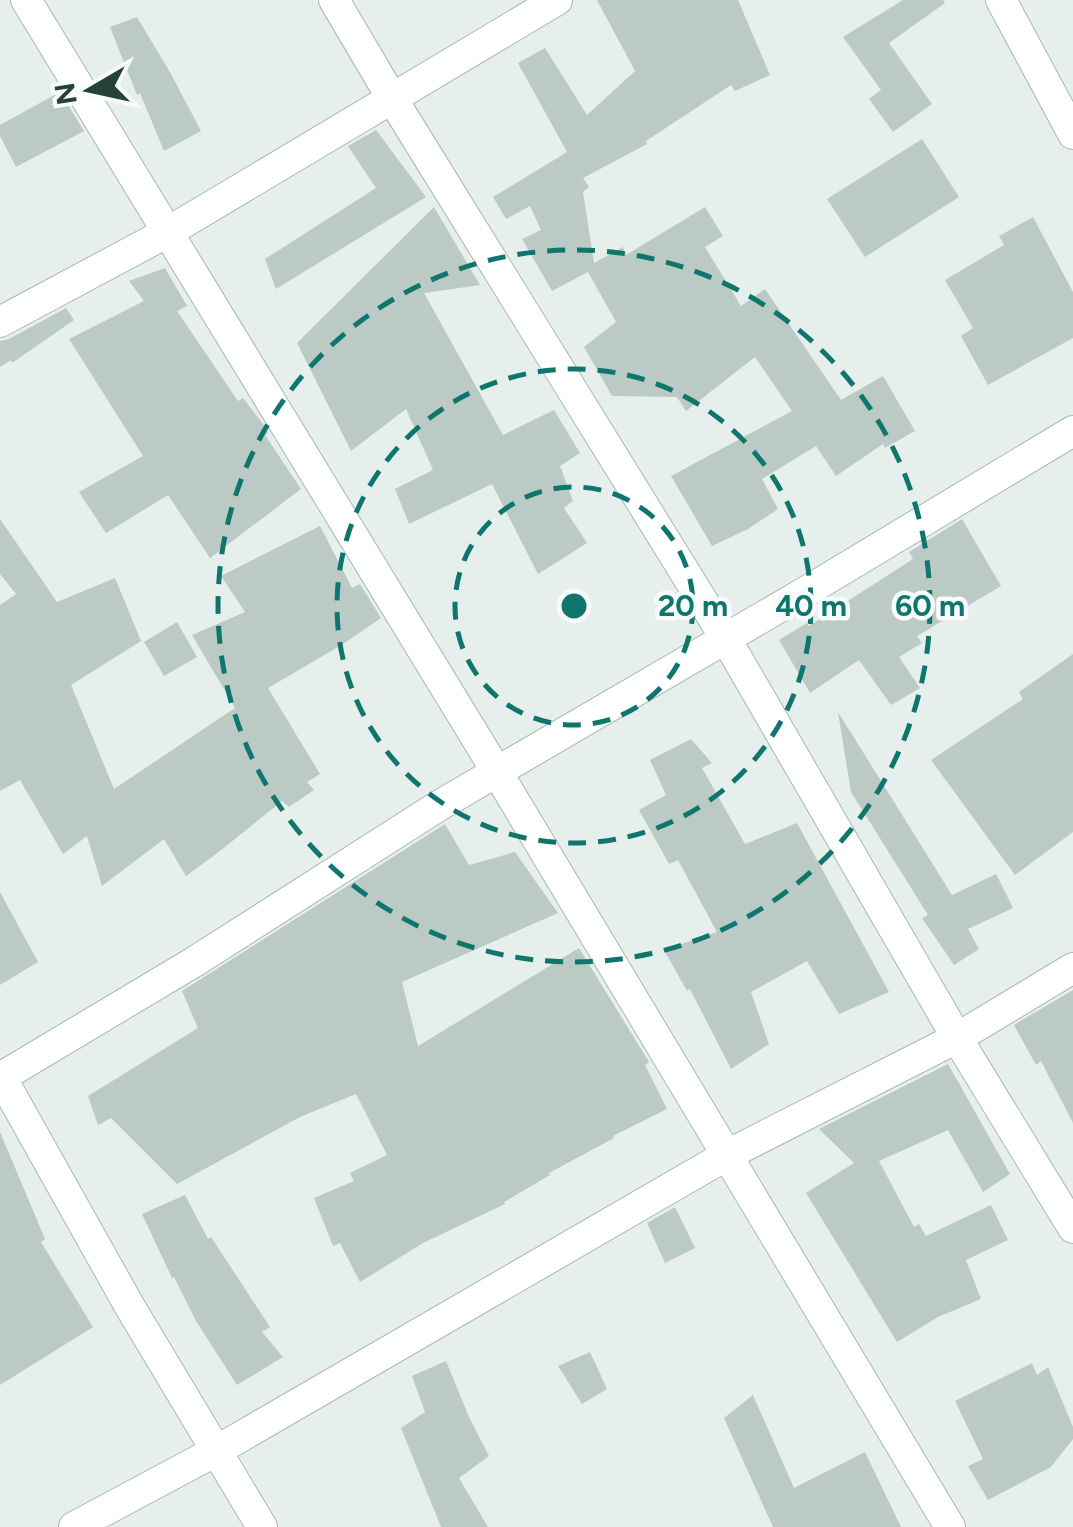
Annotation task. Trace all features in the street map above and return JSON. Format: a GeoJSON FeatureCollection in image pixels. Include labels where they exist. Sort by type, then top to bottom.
{"type":"FeatureCollection","features":[{"type":"Feature","properties":{"kind":"street"},"geometry":{"type":"LineString","coordinates":[[26,0],[950,1527]]}},
{"type":"Feature","properties":{"kind":"street"},"geometry":{"type":"LineString","coordinates":[[334,0],[726,639],[957,1038],[1073,1228]]}},
{"type":"Feature","properties":{"kind":"street"},"geometry":{"type":"LineString","coordinates":[[0,322],[168,232],[557,0]]}},
{"type":"Feature","properties":{"kind":"street"},"geometry":{"type":"LineString","coordinates":[[1001,0],[1073,134]]}},
{"type":"Feature","properties":{"kind":"street"},"geometry":{"type":"LineString","coordinates":[[262,1527],[0,1077],[194,962],[440,805],[1073,431]]}},
{"type":"Feature","properties":{"kind":"street"},"geometry":{"type":"LineString","coordinates":[[74,1527],[216,1450],[726,1156],[957,1038],[1073,968]]}},
{"type":"Feature","properties":{"kind":"building"},"geometry":{"type":"Polygon","coordinates":[[[597,0],[738,0],[770,75],[735,91],[731,85],[646,141],[647,144],[583,178],[589,187],[583,192],[594,263],[623,247],[626,255],[705,207],[723,236],[705,247],[741,306],[765,289],[841,400],[883,376],[915,431],[885,448],[883,444],[836,476],[816,446],[762,479],[778,509],[712,546],[671,476],[792,411],[755,357],[686,411],[677,397],[612,396],[584,347],[616,322],[588,272],[552,291],[522,239],[541,230],[530,206],[506,219],[493,197],[567,152],[518,63],[545,48],[587,115],[635,71],[597,0]]]}},
{"type":"Feature","properties":{"kind":"building"},"geometry":{"type":"Polygon","coordinates":[[[903,0],[945,3],[889,43],[932,104],[893,132],[869,99],[881,90],[843,37],[903,0]]]}},
{"type":"Feature","properties":{"kind":"building"},"geometry":{"type":"Polygon","coordinates":[[[137,17],[201,131],[164,151],[110,27],[137,17]]]}},
{"type":"Feature","properties":{"kind":"building"},"geometry":{"type":"Polygon","coordinates":[[[60,92],[84,131],[16,167],[0,136],[0,125],[60,92]]]}},
{"type":"Feature","properties":{"kind":"building"},"geometry":{"type":"Polygon","coordinates":[[[376,130],[426,197],[276,289],[265,259],[376,188],[348,146],[376,130]]]}},
{"type":"Feature","properties":{"kind":"building"},"geometry":{"type":"Polygon","coordinates":[[[922,139],[959,197],[865,257],[827,199],[922,139]]]}},
{"type":"Feature","properties":{"kind":"building"},"geometry":{"type":"Polygon","coordinates":[[[434,207],[480,285],[424,293],[503,435],[554,410],[580,453],[560,466],[573,501],[564,508],[587,543],[538,574],[492,484],[409,524],[395,489],[433,470],[406,409],[351,451],[297,343],[434,207]]]}},
{"type":"Feature","properties":{"kind":"building"},"geometry":{"type":"Polygon","coordinates":[[[1033,217],[1073,292],[1073,338],[988,385],[961,336],[973,328],[945,280],[1004,245],[999,236],[1033,217]]]}},
{"type":"Feature","properties":{"kind":"building"},"geometry":{"type":"Polygon","coordinates":[[[165,268],[187,306],[177,311],[238,401],[243,398],[263,424],[268,433],[265,435],[301,489],[210,558],[168,495],[106,533],[79,492],[143,456],[69,339],[144,301],[129,281],[165,268]]]}},
{"type":"Feature","properties":{"kind":"building"},"geometry":{"type":"Polygon","coordinates":[[[66,308],[74,320],[12,363],[11,360],[0,367],[0,341],[66,308]]]}},
{"type":"Feature","properties":{"kind":"building"},"geometry":{"type":"Polygon","coordinates":[[[0,519],[57,602],[115,578],[141,641],[71,685],[114,789],[235,708],[192,635],[245,612],[221,576],[320,526],[352,588],[360,584],[381,618],[268,688],[320,774],[307,782],[314,790],[289,807],[282,801],[186,876],[164,839],[102,886],[87,836],[63,854],[20,780],[0,791],[0,605],[16,594],[0,574],[0,519]]]}},
{"type":"Feature","properties":{"kind":"building"},"geometry":{"type":"Polygon","coordinates":[[[962,519],[1001,586],[917,636],[922,643],[899,657],[920,688],[891,705],[859,660],[810,693],[779,640],[807,623],[809,626],[913,559],[909,552],[962,519]]]}},
{"type":"Feature","properties":{"kind":"building"},"geometry":{"type":"Polygon","coordinates":[[[177,622],[197,657],[164,676],[144,642],[177,622]]]}},
{"type":"Feature","properties":{"kind":"building"},"geometry":{"type":"Polygon","coordinates":[[[1073,654],[1073,832],[1015,875],[931,760],[1023,699],[1019,692],[1073,654]]]}},
{"type":"Feature","properties":{"kind":"building"},"geometry":{"type":"Polygon","coordinates":[[[838,712],[952,895],[996,874],[1013,908],[968,929],[979,949],[954,965],[922,918],[928,915],[851,792],[838,712]]]}},
{"type":"Feature","properties":{"kind":"building"},"geometry":{"type":"Polygon","coordinates":[[[691,739],[712,763],[702,768],[745,844],[797,823],[889,992],[839,1014],[807,961],[751,992],[769,1044],[731,1069],[690,989],[687,991],[664,950],[717,932],[678,860],[669,864],[639,810],[666,795],[650,760],[691,739]]]}},
{"type":"Feature","properties":{"kind":"building"},"geometry":{"type":"Polygon","coordinates":[[[445,824],[469,865],[515,852],[558,913],[402,982],[418,1046],[579,948],[649,1062],[645,1065],[667,1109],[549,1173],[505,1204],[423,1243],[360,1282],[340,1243],[333,1246],[314,1198],[354,1181],[350,1173],[387,1155],[356,1094],[300,1117],[177,1184],[111,1118],[98,1125],[88,1096],[198,1028],[182,991],[445,824]]]}},
{"type":"Feature","properties":{"kind":"building"},"geometry":{"type":"Polygon","coordinates":[[[0,892],[38,962],[0,985],[0,892]]]}},
{"type":"Feature","properties":{"kind":"building"},"geometry":{"type":"Polygon","coordinates":[[[1073,990],[1073,1123],[1041,1061],[1036,1065],[1014,1025],[1073,990]]]}},
{"type":"Feature","properties":{"kind":"building"},"geometry":{"type":"Polygon","coordinates":[[[948,1064],[1010,1174],[983,1192],[948,1130],[879,1161],[914,1227],[919,1224],[926,1236],[991,1205],[1008,1240],[966,1260],[981,1299],[938,1317],[897,1342],[806,1193],[854,1163],[819,1129],[948,1064]]]}},
{"type":"Feature","properties":{"kind":"building"},"geometry":{"type":"Polygon","coordinates":[[[0,1132],[45,1239],[41,1242],[93,1327],[0,1385],[0,1132]]]}},
{"type":"Feature","properties":{"kind":"building"},"geometry":{"type":"Polygon","coordinates":[[[185,1195],[208,1239],[211,1237],[270,1327],[262,1332],[283,1357],[237,1385],[172,1278],[142,1214],[185,1195]]]}},
{"type":"Feature","properties":{"kind":"building"},"geometry":{"type":"Polygon","coordinates":[[[675,1207],[695,1248],[665,1263],[647,1223],[675,1207]]]}},
{"type":"Feature","properties":{"kind":"building"},"geometry":{"type":"Polygon","coordinates":[[[590,1352],[607,1389],[582,1404],[558,1366],[590,1352]]]}},
{"type":"Feature","properties":{"kind":"building"},"geometry":{"type":"Polygon","coordinates":[[[446,1361],[489,1456],[459,1478],[488,1527],[441,1527],[401,1428],[425,1412],[412,1376],[446,1361]]]}},
{"type":"Feature","properties":{"kind":"building"},"geometry":{"type":"Polygon","coordinates":[[[1032,1363],[1037,1375],[1048,1367],[1073,1427],[1073,1439],[1051,1467],[988,1500],[968,1466],[983,1459],[955,1401],[1032,1363]]]}},
{"type":"Feature","properties":{"kind":"building"},"geometry":{"type":"Polygon","coordinates":[[[753,1395],[794,1488],[865,1452],[901,1527],[773,1527],[724,1418],[753,1395]]]}}]}
